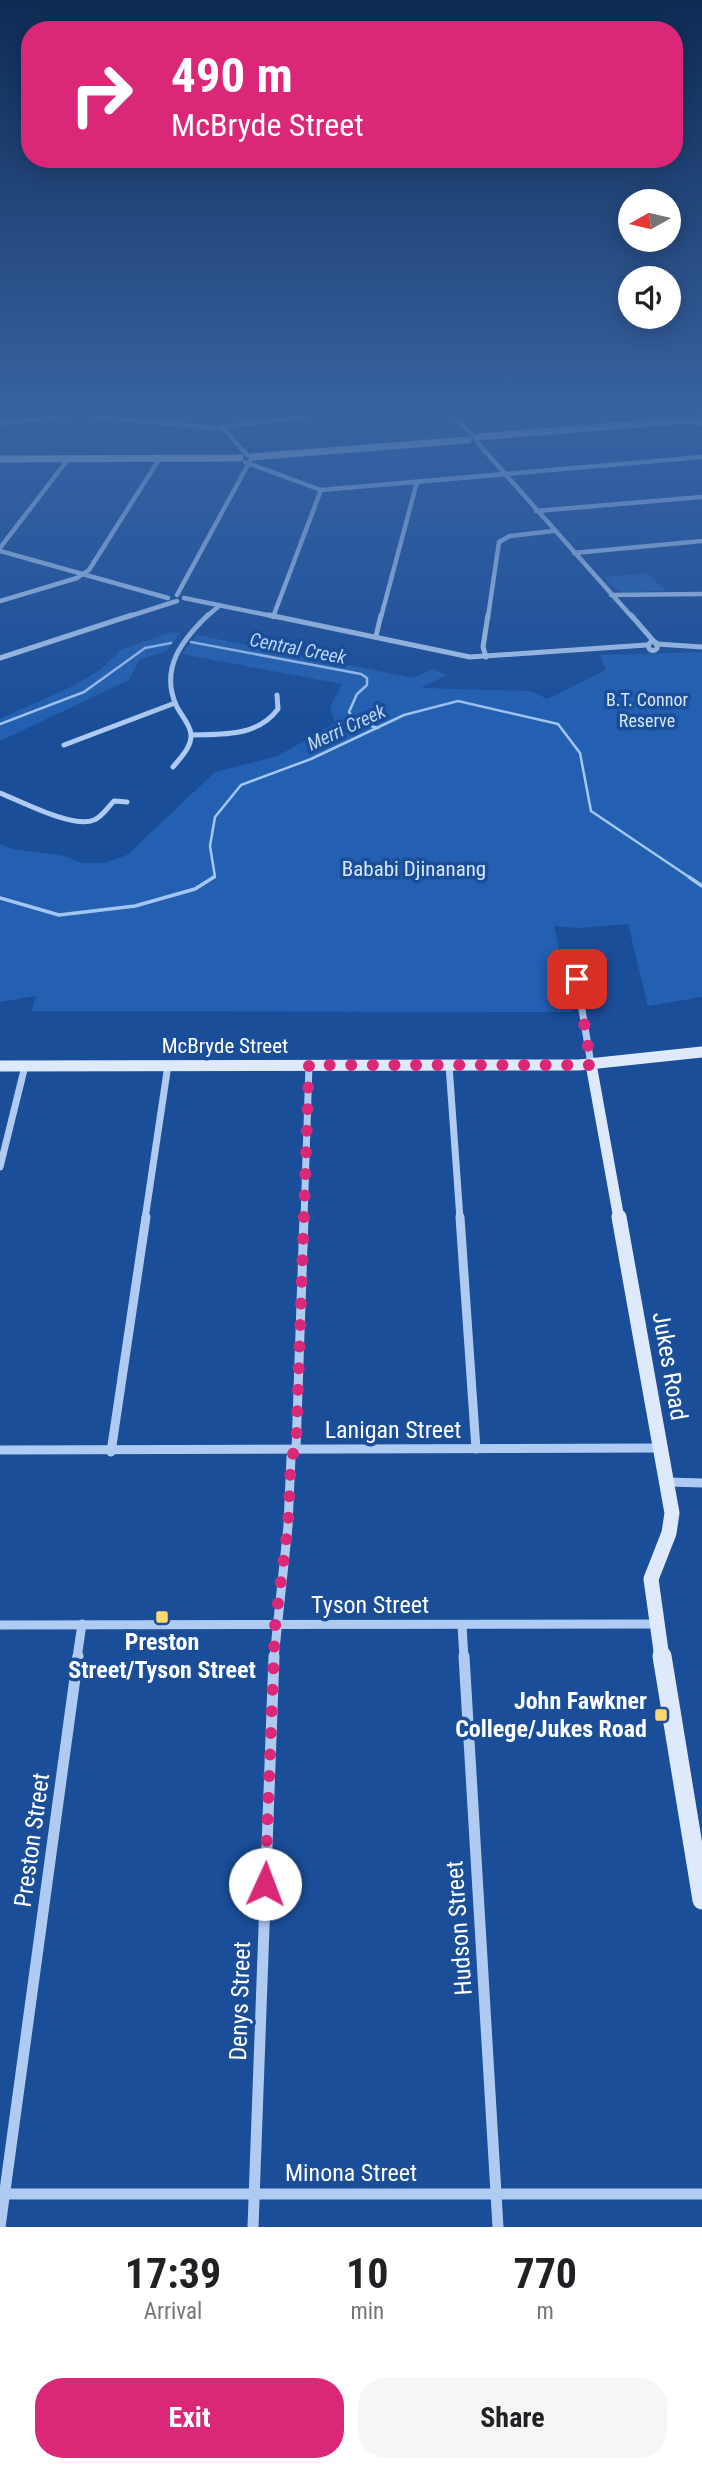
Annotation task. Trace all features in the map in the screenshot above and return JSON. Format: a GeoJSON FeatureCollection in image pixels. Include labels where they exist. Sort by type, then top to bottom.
{"type":"FeatureCollection","features":[{"type":"Feature","properties":{"kind":"street"},"geometry":{"type":"LineString","coordinates":[[24,518],[0,550],[176,598],[376,636],[445,651],[469,660],[513,654],[702,647]]}},
{"type":"Feature","properties":{"kind":"street"},"geometry":{"type":"LineString","coordinates":[[0,601],[85,573],[120,518]]}},
{"type":"Feature","properties":{"kind":"street"},"geometry":{"type":"LineString","coordinates":[[0,658],[161,606],[176,598],[217,518]]}},
{"type":"Feature","properties":{"kind":"street"},"geometry":{"type":"LineString","coordinates":[[273,617],[310,518]]}},
{"type":"Feature","properties":{"kind":"street"},"geometry":{"type":"LineString","coordinates":[[376,636],[407,518]]}},
{"type":"Feature","properties":{"kind":"street"},"geometry":{"type":"LineString","coordinates":[[541,518],[655,647]]}},
{"type":"Feature","properties":{"kind":"street"},"geometry":{"type":"LineString","coordinates":[[485,656],[483,647],[499,542],[510,536],[553,531]]}},
{"type":"Feature","properties":{"kind":"street"},"geometry":{"type":"LineString","coordinates":[[574,553],[702,541]]}},
{"type":"Feature","properties":{"kind":"street"},"geometry":{"type":"LineString","coordinates":[[611,595],[702,594]]}},
{"type":"Feature","properties":{"kind":"street"},"geometry":{"type":"LineString","coordinates":[[173,767],[187,749],[191,735],[175,703],[171,680],[176,648],[219,606]]}},
{"type":"Feature","properties":{"kind":"street"},"geometry":{"type":"LineString","coordinates":[[643,632],[647,645]]}},
{"type":"Feature","properties":{"kind":"street"},"geometry":{"type":"LineString","coordinates":[[626,649],[647,645],[655,647]]}},
{"type":"Feature","properties":{"kind":"street"},"geometry":{"type":"LineString","coordinates":[[191,735],[234,732],[262,725],[278,709],[277,695]]}},
{"type":"Feature","properties":{"kind":"street"},"geometry":{"type":"LineString","coordinates":[[64,745],[105,731],[149,709],[175,703]]}},
{"type":"Feature","properties":{"kind":"street"},"geometry":{"type":"LineString","coordinates":[[0,793],[45,811],[85,821],[96,818],[113,800],[127,802]]}},
{"type":"Feature","properties":{"kind":"street","name":"Jukes Road"},"geometry":{"type":"LineString","coordinates":[[574,961],[671,1513],[670,1535],[656,1558],[650,1580],[702,1900]]}},
{"type":"Feature","properties":{"kind":"street","name":"McBryde Street"},"geometry":{"type":"LineString","coordinates":[[0,1066],[591,1065],[702,1052]]}},
{"type":"Feature","properties":{"kind":"street"},"geometry":{"type":"LineString","coordinates":[[111,1452],[169,1065]]}},
{"type":"Feature","properties":{"kind":"street","name":"Denys Street"},"geometry":{"type":"LineString","coordinates":[[253,2227],[275,1626],[288,1526],[291,1457],[296,1449],[309,1065]]}},
{"type":"Feature","properties":{"kind":"street"},"geometry":{"type":"LineString","coordinates":[[449,1065],[476,1449]]}},
{"type":"Feature","properties":{"kind":"street"},"geometry":{"type":"LineString","coordinates":[[0,1167],[24,1066]]}},
{"type":"Feature","properties":{"kind":"street","name":"Lanigan Street"},"geometry":{"type":"LineString","coordinates":[[0,1450],[111,1452],[660,1448]]}},
{"type":"Feature","properties":{"kind":"street"},"geometry":{"type":"LineString","coordinates":[[666,1482],[702,1483]]}},
{"type":"Feature","properties":{"kind":"street","name":"Preston Street"},"geometry":{"type":"LineString","coordinates":[[0,2227],[82,1624]]}},
{"type":"Feature","properties":{"kind":"street","name":"Tyson Street"},"geometry":{"type":"LineString","coordinates":[[0,1625],[657,1624]]}},
{"type":"Feature","properties":{"kind":"street","name":"Hudson Street"},"geometry":{"type":"LineString","coordinates":[[462,1626],[499,2227]]}},
{"type":"Feature","properties":{"kind":"street","name":"Minona Street"},"geometry":{"type":"LineString","coordinates":[[3,2194],[702,2194]]}},
{"type":"Feature","properties":{"kind":"green space"},"geometry":{"type":"Polygon","coordinates":[[[647,573],[666,591],[622,592],[616,590],[604,577],[647,573]]]}},
{"type":"Feature","properties":{"kind":"green space"},"geometry":{"type":"Polygon","coordinates":[[[172,632],[181,633],[166,651],[139,660],[129,680],[0,741],[0,719],[75,685],[101,669],[122,649],[172,632]]]}},
{"type":"Feature","properties":{"kind":"green space","name":"Bababi Djinanang"},"geometry":{"type":"Polygon","coordinates":[[[197,635],[413,678],[433,669],[447,675],[421,688],[531,691],[547,699],[606,670],[600,655],[702,652],[702,997],[648,1006],[628,924],[578,928],[554,926],[572,1012],[32,1011],[36,996],[0,1002],[0,844],[12,849],[64,856],[82,863],[104,863],[127,855],[215,772],[278,756],[335,723],[330,707],[342,684],[182,654],[197,635]]]}},
{"type":"Feature","properties":{"kind":"waterway","name":"Central Creek"},"geometry":{"type":"LineString","coordinates":[[191,642],[361,674],[367,678],[367,685],[357,694],[349,712],[356,722],[377,728]]}},
{"type":"Feature","properties":{"kind":"waterway","name":"Central Creek"},"geometry":{"type":"LineString","coordinates":[[0,724],[84,692],[145,648],[171,643]]}},
{"type":"Feature","properties":{"kind":"waterway","name":"Merri Creek"},"geometry":{"type":"LineString","coordinates":[[377,728],[404,715],[458,701],[558,724],[580,753],[591,811],[692,879]]}},
{"type":"Feature","properties":{"kind":"waterway","name":"Merri Creek"},"geometry":{"type":"LineString","coordinates":[[211,879],[215,877],[210,846],[215,817],[241,785],[311,759],[377,728]]}},
{"type":"Feature","properties":{"kind":"waterway","name":"Merri Creek"},"geometry":{"type":"LineString","coordinates":[[0,898],[59,915],[135,906],[195,889],[214,877]]}},
{"type":"Feature","properties":{"kind":"waterway","name":"Merri Creek"},"geometry":{"type":"LineString","coordinates":[[689,877],[702,886]]}},
{"type":"Feature","properties":{"kind":"place","name":"Preston Street/Tyson Street"},"geometry":{"type":"Point","coordinates":[162,1617]}},
{"type":"Feature","properties":{"kind":"place","name":"John Fawkner College/Jukes Road"},"geometry":{"type":"Point","coordinates":[661,1715]}},
{"type":"Feature","properties":{"kind":"route"},"geometry":{"type":"LineString","coordinates":[[265,1884],[275,1626],[288,1526],[291,1457],[296,1449],[309,1065],[591,1065],[577,979]]}},
{"type":"Feature","properties":{"kind":"park label","name":"B.T. Connor Reserve"},"geometry":{"type":"Point","coordinates":[647,710]}}]}
